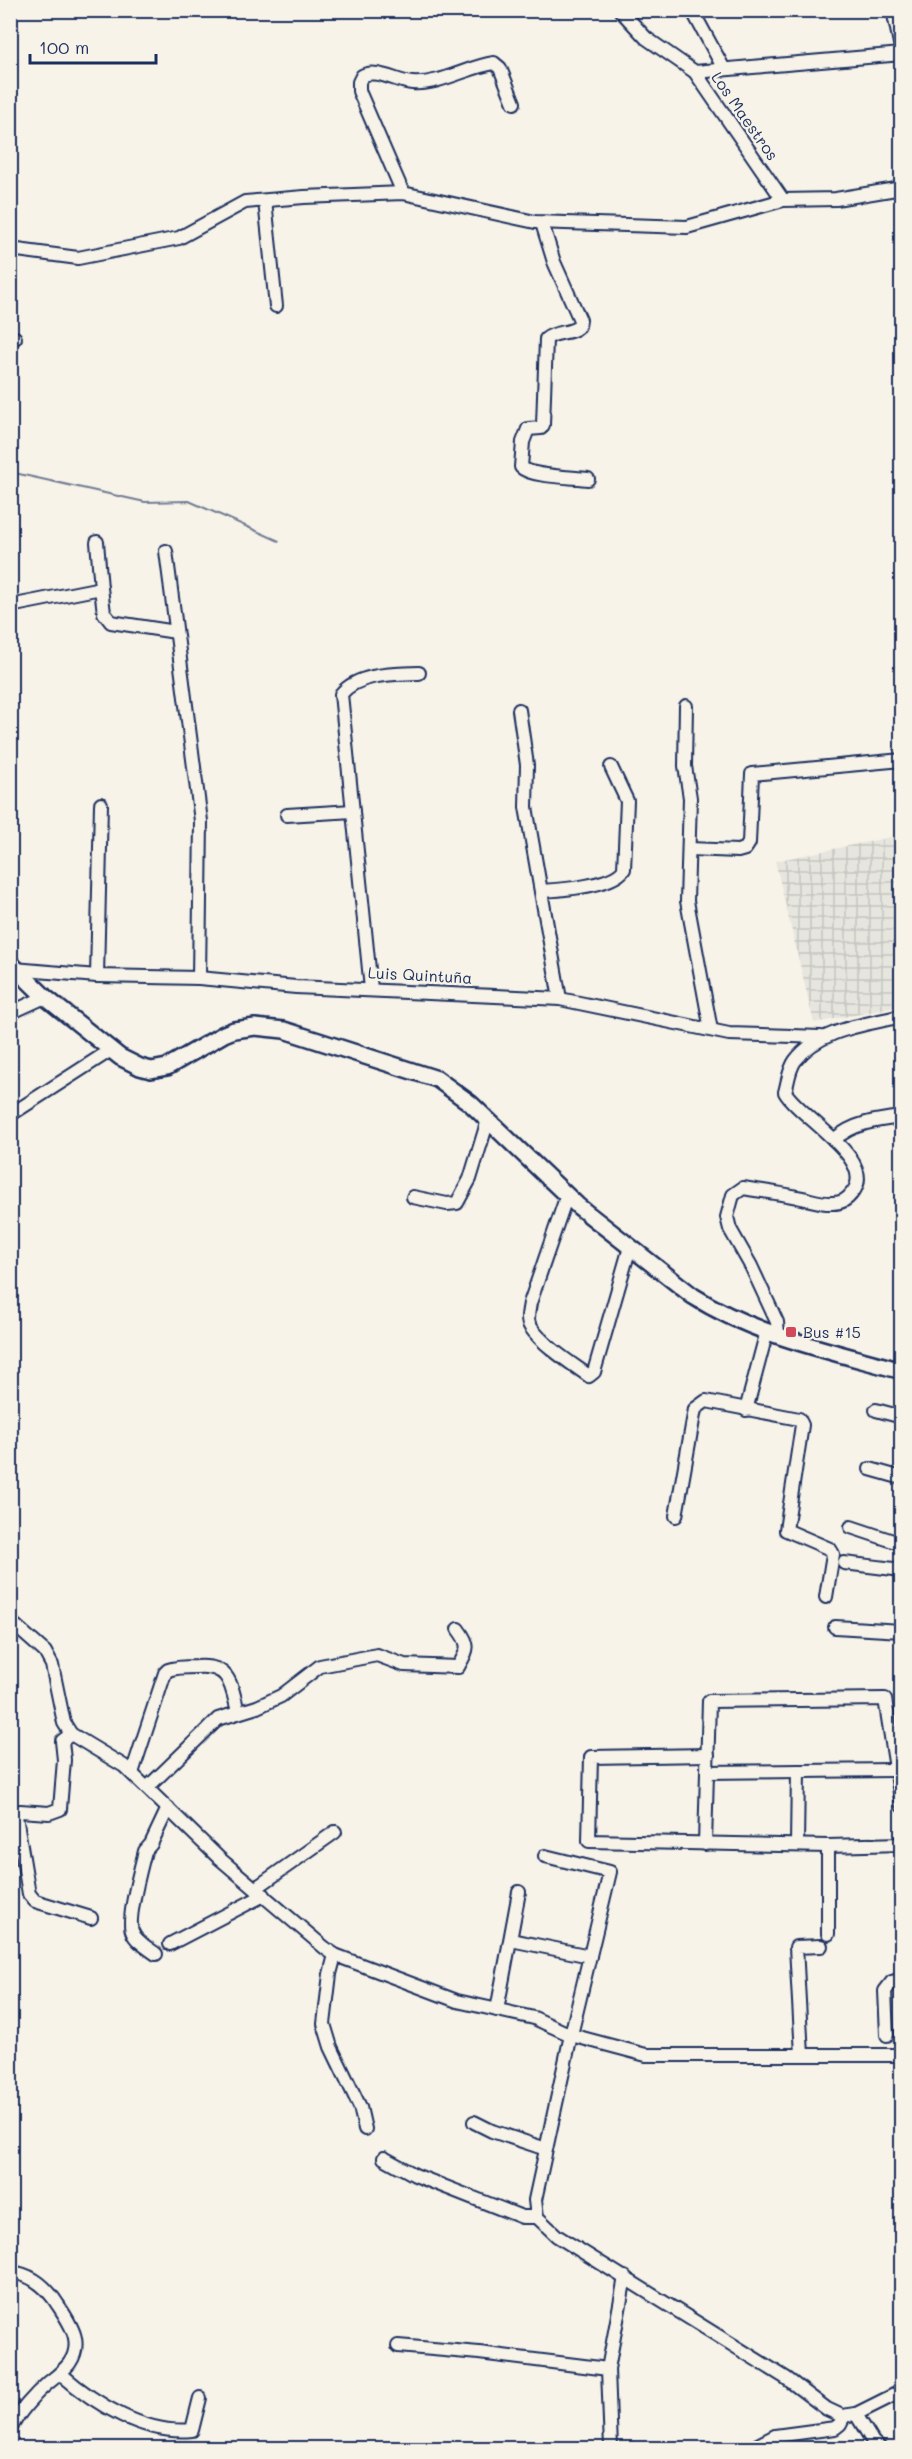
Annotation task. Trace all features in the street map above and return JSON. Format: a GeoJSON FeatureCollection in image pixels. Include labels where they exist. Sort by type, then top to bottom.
{"type":"FeatureCollection","features":[{"type":"Feature","properties":{"kind":"main road"},"geometry":{"type":"LineString","coordinates":[[12,966],[45,997],[111,1050],[131,1064],[151,1070],[177,1062],[234,1030],[255,1027],[284,1030],[437,1079],[470,1103],[567,1195],[630,1247],[712,1308],[772,1333],[849,1359],[902,1371]]}},
{"type":"Feature","properties":{"kind":"street","name":"Los Maestros"},"geometry":{"type":"LineString","coordinates":[[620,10],[653,44],[695,72],[783,200]]}},
{"type":"Feature","properties":{"kind":"street"},"geometry":{"type":"LineString","coordinates":[[692,10],[724,69]]}},
{"type":"Feature","properties":{"kind":"street"},"geometry":{"type":"LineString","coordinates":[[695,72],[902,54],[893,10]]}},
{"type":"Feature","properties":{"kind":"street"},"geometry":{"type":"LineString","coordinates":[[403,193],[359,91],[362,76],[372,74],[399,81],[425,83],[491,63],[498,66],[514,103]]}},
{"type":"Feature","properties":{"kind":"street"},"geometry":{"type":"LineString","coordinates":[[10,249],[78,258],[179,238],[245,202],[403,193],[542,222],[687,227],[783,200],[836,200],[902,188]]}},
{"type":"Feature","properties":{"kind":"street"},"geometry":{"type":"LineString","coordinates":[[265,201],[276,306]]}},
{"type":"Feature","properties":{"kind":"street"},"geometry":{"type":"LineString","coordinates":[[542,222],[554,262],[580,320],[579,326],[572,331],[557,333],[546,339],[543,425],[541,428],[528,429],[523,442],[521,467],[524,471],[538,474],[588,479]]}},
{"type":"Feature","properties":{"kind":"street"},"geometry":{"type":"LineString","coordinates":[[97,542],[104,613],[111,622],[176,632]]}},
{"type":"Feature","properties":{"kind":"street"},"geometry":{"type":"LineString","coordinates":[[166,551],[201,821],[199,978]]}},
{"type":"Feature","properties":{"kind":"street"},"geometry":{"type":"LineString","coordinates":[[10,606],[101,588]]}},
{"type":"Feature","properties":{"kind":"street"},"geometry":{"type":"LineString","coordinates":[[371,989],[341,694],[348,686],[384,674],[418,673]]}},
{"type":"Feature","properties":{"kind":"street"},"geometry":{"type":"LineString","coordinates":[[686,706],[685,766],[690,798],[687,901],[711,1030]]}},
{"type":"Feature","properties":{"kind":"street"},"geometry":{"type":"LineString","coordinates":[[519,710],[527,765],[526,807],[560,999]]}},
{"type":"Feature","properties":{"kind":"street"},"geometry":{"type":"LineString","coordinates":[[690,849],[744,849],[749,843],[752,774],[902,760]]}},
{"type":"Feature","properties":{"kind":"street"},"geometry":{"type":"LineString","coordinates":[[541,891],[564,890],[620,876],[624,869],[627,801],[612,767]]}},
{"type":"Feature","properties":{"kind":"street"},"geometry":{"type":"LineString","coordinates":[[97,976],[101,804]]}},
{"type":"Feature","properties":{"kind":"street"},"geometry":{"type":"LineString","coordinates":[[287,814],[353,811]]}},
{"type":"Feature","properties":{"kind":"street","name":"Luis Quintuña"},"geometry":{"type":"LineString","coordinates":[[12,966],[97,976],[199,978],[296,987],[560,999],[729,1034],[821,1037]]}},
{"type":"Feature","properties":{"kind":"street"},"geometry":{"type":"LineString","coordinates":[[10,1013],[45,997]]}},
{"type":"Feature","properties":{"kind":"street"},"geometry":{"type":"LineString","coordinates":[[746,1410],[777,1322],[751,1266],[730,1229],[727,1217],[733,1195],[743,1188],[830,1203],[846,1200],[856,1189],[860,1178],[851,1159],[834,1140],[790,1101],[785,1092],[794,1063],[821,1037],[902,1016]]}},
{"type":"Feature","properties":{"kind":"street"},"geometry":{"type":"LineString","coordinates":[[10,1115],[111,1050]]}},
{"type":"Feature","properties":{"kind":"street"},"geometry":{"type":"LineString","coordinates":[[834,1140],[843,1132],[858,1125],[902,1117]]}},
{"type":"Feature","properties":{"kind":"street"},"geometry":{"type":"LineString","coordinates":[[413,1197],[447,1204],[457,1203],[470,1179],[488,1120]]}},
{"type":"Feature","properties":{"kind":"street"},"geometry":{"type":"LineString","coordinates":[[567,1195],[530,1303],[528,1317],[530,1326],[548,1344],[589,1376],[594,1372],[630,1247]]}},
{"type":"Feature","properties":{"kind":"street"},"geometry":{"type":"LineString","coordinates":[[676,1516],[695,1409],[706,1401],[799,1419],[802,1425],[786,1530],[830,1550],[833,1554],[826,1597]]}},
{"type":"Feature","properties":{"kind":"street"},"geometry":{"type":"LineString","coordinates":[[876,1410],[902,1417]]}},
{"type":"Feature","properties":{"kind":"street"},"geometry":{"type":"LineString","coordinates":[[870,1469],[902,1478]]}},
{"type":"Feature","properties":{"kind":"street"},"geometry":{"type":"LineString","coordinates":[[851,1527],[902,1544]]}},
{"type":"Feature","properties":{"kind":"street"},"geometry":{"type":"LineString","coordinates":[[844,1563],[902,1570]]}},
{"type":"Feature","properties":{"kind":"street"},"geometry":{"type":"LineString","coordinates":[[10,1620],[45,1652],[52,1665],[64,1723],[71,1734],[79,1741],[114,1758],[219,1858],[335,1954],[413,1986],[457,2001],[534,2018],[571,2035],[646,2055],[902,2055]]}},
{"type":"Feature","properties":{"kind":"street"},"geometry":{"type":"LineString","coordinates":[[835,1627],[902,1631]]}},
{"type":"Feature","properties":{"kind":"street"},"geometry":{"type":"LineString","coordinates":[[147,1788],[218,1719],[257,1707],[281,1696],[320,1666],[377,1655],[404,1665],[458,1667],[467,1651],[467,1641],[458,1629]]}},
{"type":"Feature","properties":{"kind":"street"},"geometry":{"type":"LineString","coordinates":[[132,1773],[165,1673],[168,1670],[213,1665],[220,1669],[225,1674],[233,1692],[238,1712]]}},
{"type":"Feature","properties":{"kind":"street"},"geometry":{"type":"LineString","coordinates":[[705,1844],[709,1701],[885,1699],[894,1770],[902,1806]]}},
{"type":"Feature","properties":{"kind":"street"},"geometry":{"type":"LineString","coordinates":[[71,1734],[62,1741],[64,1760],[60,1809],[49,1812],[20,1811],[16,1816],[18,1837],[29,1894],[35,1901],[91,1918]]}},
{"type":"Feature","properties":{"kind":"street"},"geometry":{"type":"LineString","coordinates":[[708,1755],[591,1757],[589,1841],[828,1846],[902,1844]]}},
{"type":"Feature","properties":{"kind":"street"},"geometry":{"type":"LineString","coordinates":[[707,1772],[894,1770]]}},
{"type":"Feature","properties":{"kind":"street"},"geometry":{"type":"LineString","coordinates":[[797,1845],[798,1772]]}},
{"type":"Feature","properties":{"kind":"street"},"geometry":{"type":"LineString","coordinates":[[156,1954],[136,1938],[131,1930],[132,1916],[145,1851],[151,1844],[168,1808]]}},
{"type":"Feature","properties":{"kind":"street"},"geometry":{"type":"LineString","coordinates":[[170,1944],[260,1892],[334,1832]]}},
{"type":"Feature","properties":{"kind":"street"},"geometry":{"type":"LineString","coordinates":[[828,1846],[828,1934]]}},
{"type":"Feature","properties":{"kind":"street"},"geometry":{"type":"LineString","coordinates":[[545,1856],[610,1872],[535,2200],[537,2217],[557,2236],[786,2378],[828,2409],[850,2415],[880,2448]]}},
{"type":"Feature","properties":{"kind":"street"},"geometry":{"type":"LineString","coordinates":[[497,2010],[519,1892]]}},
{"type":"Feature","properties":{"kind":"street"},"geometry":{"type":"LineString","coordinates":[[511,1940],[590,1956]]}},
{"type":"Feature","properties":{"kind":"street"},"geometry":{"type":"LineString","coordinates":[[802,2055],[796,1947],[821,1946]]}},
{"type":"Feature","properties":{"kind":"street"},"geometry":{"type":"LineString","coordinates":[[335,1954],[330,1974],[324,2024],[331,2047],[360,2107],[365,2129]]}},
{"type":"Feature","properties":{"kind":"street"},"geometry":{"type":"LineString","coordinates":[[887,2035],[885,1991],[892,1982],[902,1979]]}},
{"type":"Feature","properties":{"kind":"street"},"geometry":{"type":"LineString","coordinates":[[474,2122],[492,2131],[546,2149]]}},
{"type":"Feature","properties":{"kind":"street"},"geometry":{"type":"LineString","coordinates":[[384,2158],[415,2175],[522,2217],[537,2217]]}},
{"type":"Feature","properties":{"kind":"street"},"geometry":{"type":"LineString","coordinates":[[10,2272],[20,2273],[36,2280],[49,2290],[75,2337],[71,2362],[61,2374],[47,2384],[10,2430]]}},
{"type":"Feature","properties":{"kind":"street"},"geometry":{"type":"LineString","coordinates":[[611,2448],[608,2369],[625,2277]]}},
{"type":"Feature","properties":{"kind":"street"},"geometry":{"type":"LineString","coordinates":[[398,2346],[479,2353],[608,2369]]}},
{"type":"Feature","properties":{"kind":"street"},"geometry":{"type":"LineString","coordinates":[[61,2374],[81,2392],[122,2414],[146,2425],[171,2430],[192,2430],[200,2398]]}},
{"type":"Feature","properties":{"kind":"street"},"geometry":{"type":"LineString","coordinates":[[752,2448],[775,2436],[835,2428],[850,2415],[902,2391]]}},
{"type":"Feature","properties":{"kind":"shaded area"},"geometry":{"type":"Polygon","coordinates":[[[901,835],[901,1006],[814,1023],[775,861],[901,835]]]}},
{"type":"Feature","properties":{"kind":"waterway"},"geometry":{"type":"LineString","coordinates":[[10,472],[145,502],[189,501],[279,541]]}},
{"type":"Feature","properties":{"kind":"place","name":"Bus #15"},"geometry":{"type":"Point","coordinates":[791,1332]}}]}
